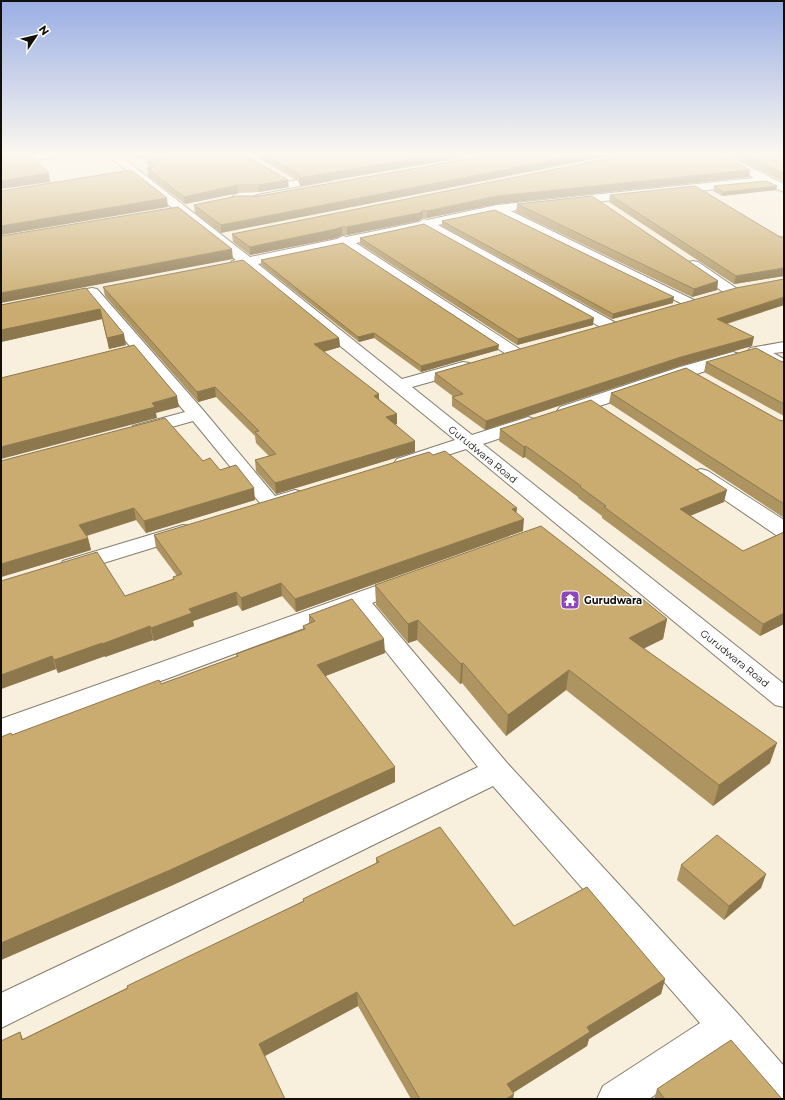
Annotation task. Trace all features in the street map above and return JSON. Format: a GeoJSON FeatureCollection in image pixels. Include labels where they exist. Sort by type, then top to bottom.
{"type":"FeatureCollection","features":[{"type":"Feature","properties":{"kind":"street","name":"Gurudwara Road"},"geometry":{"type":"LineString","coordinates":[[177,205],[227,238],[247,262],[784,698]]}},
{"type":"Feature","properties":{"kind":"street"},"geometry":{"type":"LineString","coordinates":[[224,266],[424,223],[497,209],[533,205]]}},
{"type":"Feature","properties":{"kind":"street"},"geometry":{"type":"LineString","coordinates":[[603,205],[613,212]]}},
{"type":"Feature","properties":{"kind":"street"},"geometry":{"type":"LineString","coordinates":[[497,209],[702,300]]}},
{"type":"Feature","properties":{"kind":"street"},"geometry":{"type":"LineString","coordinates":[[424,223],[618,324],[588,332]]}},
{"type":"Feature","properties":{"kind":"street"},"geometry":{"type":"LineString","coordinates":[[343,240],[522,351],[398,385]]}},
{"type":"Feature","properties":{"kind":"street"},"geometry":{"type":"LineString","coordinates":[[669,310],[739,289],[682,257]]}},
{"type":"Feature","properties":{"kind":"street"},"geometry":{"type":"LineString","coordinates":[[92,292],[132,350],[197,414],[270,504]]}},
{"type":"Feature","properties":{"kind":"street"},"geometry":{"type":"LineString","coordinates":[[388,468],[470,443],[686,370],[756,351],[784,347]]}},
{"type":"Feature","properties":{"kind":"street"},"geometry":{"type":"LineString","coordinates":[[756,351],[784,366]]}},
{"type":"Feature","properties":{"kind":"street"},"geometry":{"type":"LineString","coordinates":[[686,370],[706,382]]}},
{"type":"Feature","properties":{"kind":"street"},"geometry":{"type":"LineString","coordinates":[[592,402],[612,415]]}},
{"type":"Feature","properties":{"kind":"street"},"geometry":{"type":"LineString","coordinates":[[122,434],[197,414]]}},
{"type":"Feature","properties":{"kind":"street"},"geometry":{"type":"LineString","coordinates":[[685,464],[784,530]]}},
{"type":"Feature","properties":{"kind":"street"},"geometry":{"type":"LineString","coordinates":[[248,511],[315,490]]}},
{"type":"Feature","properties":{"kind":"street"},"geometry":{"type":"LineString","coordinates":[[548,532],[570,524]]}},
{"type":"Feature","properties":{"kind":"street"},"geometry":{"type":"LineString","coordinates":[[53,571],[203,525]]}},
{"type":"Feature","properties":{"kind":"street"},"geometry":{"type":"LineString","coordinates":[[1,730],[423,576]]}},
{"type":"Feature","properties":{"kind":"street"},"geometry":{"type":"LineString","coordinates":[[357,600],[497,771],[726,1027],[784,1095]]}},
{"type":"Feature","properties":{"kind":"street"},"geometry":{"type":"LineString","coordinates":[[1,1011],[497,771]]}},
{"type":"Feature","properties":{"kind":"street"},"geometry":{"type":"LineString","coordinates":[[616,1099],[726,1027]]}},
{"type":"Feature","properties":{"kind":"building"},"geometry":{"type":"Polygon","coordinates":[[[1,205],[124,205],[1,226],[1,205]]]}},
{"type":"Feature","properties":{"kind":"building"},"geometry":{"type":"Polygon","coordinates":[[[194,205],[322,205],[221,225],[194,205]]]}},
{"type":"Feature","properties":{"kind":"building"},"geometry":{"type":"Polygon","coordinates":[[[375,205],[453,205],[427,211],[423,210],[419,213],[342,227],[250,247],[232,234],[375,205]]]}},
{"type":"Feature","properties":{"kind":"building"},"geometry":{"type":"Polygon","coordinates":[[[520,205],[606,205],[718,281],[694,289],[520,205]]]}},
{"type":"Feature","properties":{"kind":"building"},"geometry":{"type":"Polygon","coordinates":[[[626,205],[727,205],[780,237],[784,237],[784,268],[736,276],[626,205]]]}},
{"type":"Feature","properties":{"kind":"building"},"geometry":{"type":"Polygon","coordinates":[[[178,207],[232,249],[1,293],[1,236],[178,207]]]}},
{"type":"Feature","properties":{"kind":"building"},"geometry":{"type":"Polygon","coordinates":[[[495,210],[674,297],[613,314],[442,221],[495,210]]]}},
{"type":"Feature","properties":{"kind":"building"},"geometry":{"type":"Polygon","coordinates":[[[424,224],[594,318],[518,339],[360,238],[424,224]]]}},
{"type":"Feature","properties":{"kind":"building"},"geometry":{"type":"Polygon","coordinates":[[[343,243],[499,345],[421,366],[374,333],[358,337],[261,260],[343,243]]]}},
{"type":"Feature","properties":{"kind":"building"},"geometry":{"type":"Polygon","coordinates":[[[243,260],[339,338],[314,344],[379,394],[374,396],[397,414],[386,417],[415,441],[275,483],[255,460],[276,454],[255,432],[259,431],[215,387],[197,392],[103,287],[243,260]]]}},
{"type":"Feature","properties":{"kind":"building"},"geometry":{"type":"Polygon","coordinates":[[[784,279],[784,297],[717,319],[754,337],[681,357],[486,421],[452,397],[463,394],[435,373],[736,288],[784,279]]]}},
{"type":"Feature","properties":{"kind":"building"},"geometry":{"type":"Polygon","coordinates":[[[86,288],[124,334],[107,338],[100,309],[1,330],[1,305],[86,288]]]}},
{"type":"Feature","properties":{"kind":"building"},"geometry":{"type":"Polygon","coordinates":[[[134,345],[177,396],[152,403],[155,407],[1,447],[1,378],[134,345]]]}},
{"type":"Feature","properties":{"kind":"building"},"geometry":{"type":"Polygon","coordinates":[[[756,348],[784,362],[784,404],[706,362],[756,348]]]}},
{"type":"Feature","properties":{"kind":"building"},"geometry":{"type":"Polygon","coordinates":[[[686,368],[779,420],[784,421],[784,504],[611,393],[686,368]]]}},
{"type":"Feature","properties":{"kind":"building"},"geometry":{"type":"Polygon","coordinates":[[[591,400],[727,490],[680,509],[743,551],[784,532],[784,613],[763,624],[604,507],[606,506],[580,487],[581,486],[500,429],[591,400]]]}},
{"type":"Feature","properties":{"kind":"building"},"geometry":{"type":"Polygon","coordinates":[[[165,418],[203,461],[210,458],[220,470],[236,465],[254,488],[144,521],[134,508],[79,525],[88,538],[1,564],[1,461],[165,418]]]}},
{"type":"Feature","properties":{"kind":"building"},"geometry":{"type":"Polygon","coordinates":[[[445,451],[517,508],[512,509],[524,519],[295,599],[281,583],[241,598],[236,592],[189,609],[192,613],[151,628],[150,626],[54,660],[52,656],[1,675],[1,581],[97,552],[125,596],[174,579],[173,577],[182,574],[154,535],[429,452],[433,455],[445,451]]]}},
{"type":"Feature","properties":{"kind":"building"},"geometry":{"type":"Polygon","coordinates":[[[541,526],[635,599],[640,597],[667,619],[629,638],[777,743],[719,785],[569,670],[508,715],[463,663],[461,664],[418,620],[408,624],[375,585],[541,526]]]}},
{"type":"Feature","properties":{"kind":"building"},"geometry":{"type":"Polygon","coordinates":[[[352,599],[384,639],[317,665],[395,767],[170,870],[1,943],[1,737],[11,733],[12,735],[159,680],[161,684],[238,656],[236,654],[305,629],[303,626],[315,621],[309,615],[352,599]]]}},
{"type":"Feature","properties":{"kind":"building"},"geometry":{"type":"Polygon","coordinates":[[[440,827],[514,926],[587,887],[665,979],[587,1027],[590,1032],[507,1084],[514,1094],[506,1099],[420,1099],[357,992],[259,1044],[285,1099],[1,1099],[1,1041],[20,1032],[22,1040],[128,988],[127,986],[304,901],[303,899],[379,862],[376,858],[440,827]]]}},
{"type":"Feature","properties":{"kind":"building"},"geometry":{"type":"Polygon","coordinates":[[[717,835],[766,874],[729,906],[681,865],[717,835]]]}},
{"type":"Feature","properties":{"kind":"building"},"geometry":{"type":"Polygon","coordinates":[[[731,1040],[782,1099],[665,1099],[657,1089],[731,1040]]]}},
{"type":"Feature","properties":{"kind":"place","name":"Gurudwara"},"geometry":{"type":"Point","coordinates":[570,600]}}]}
